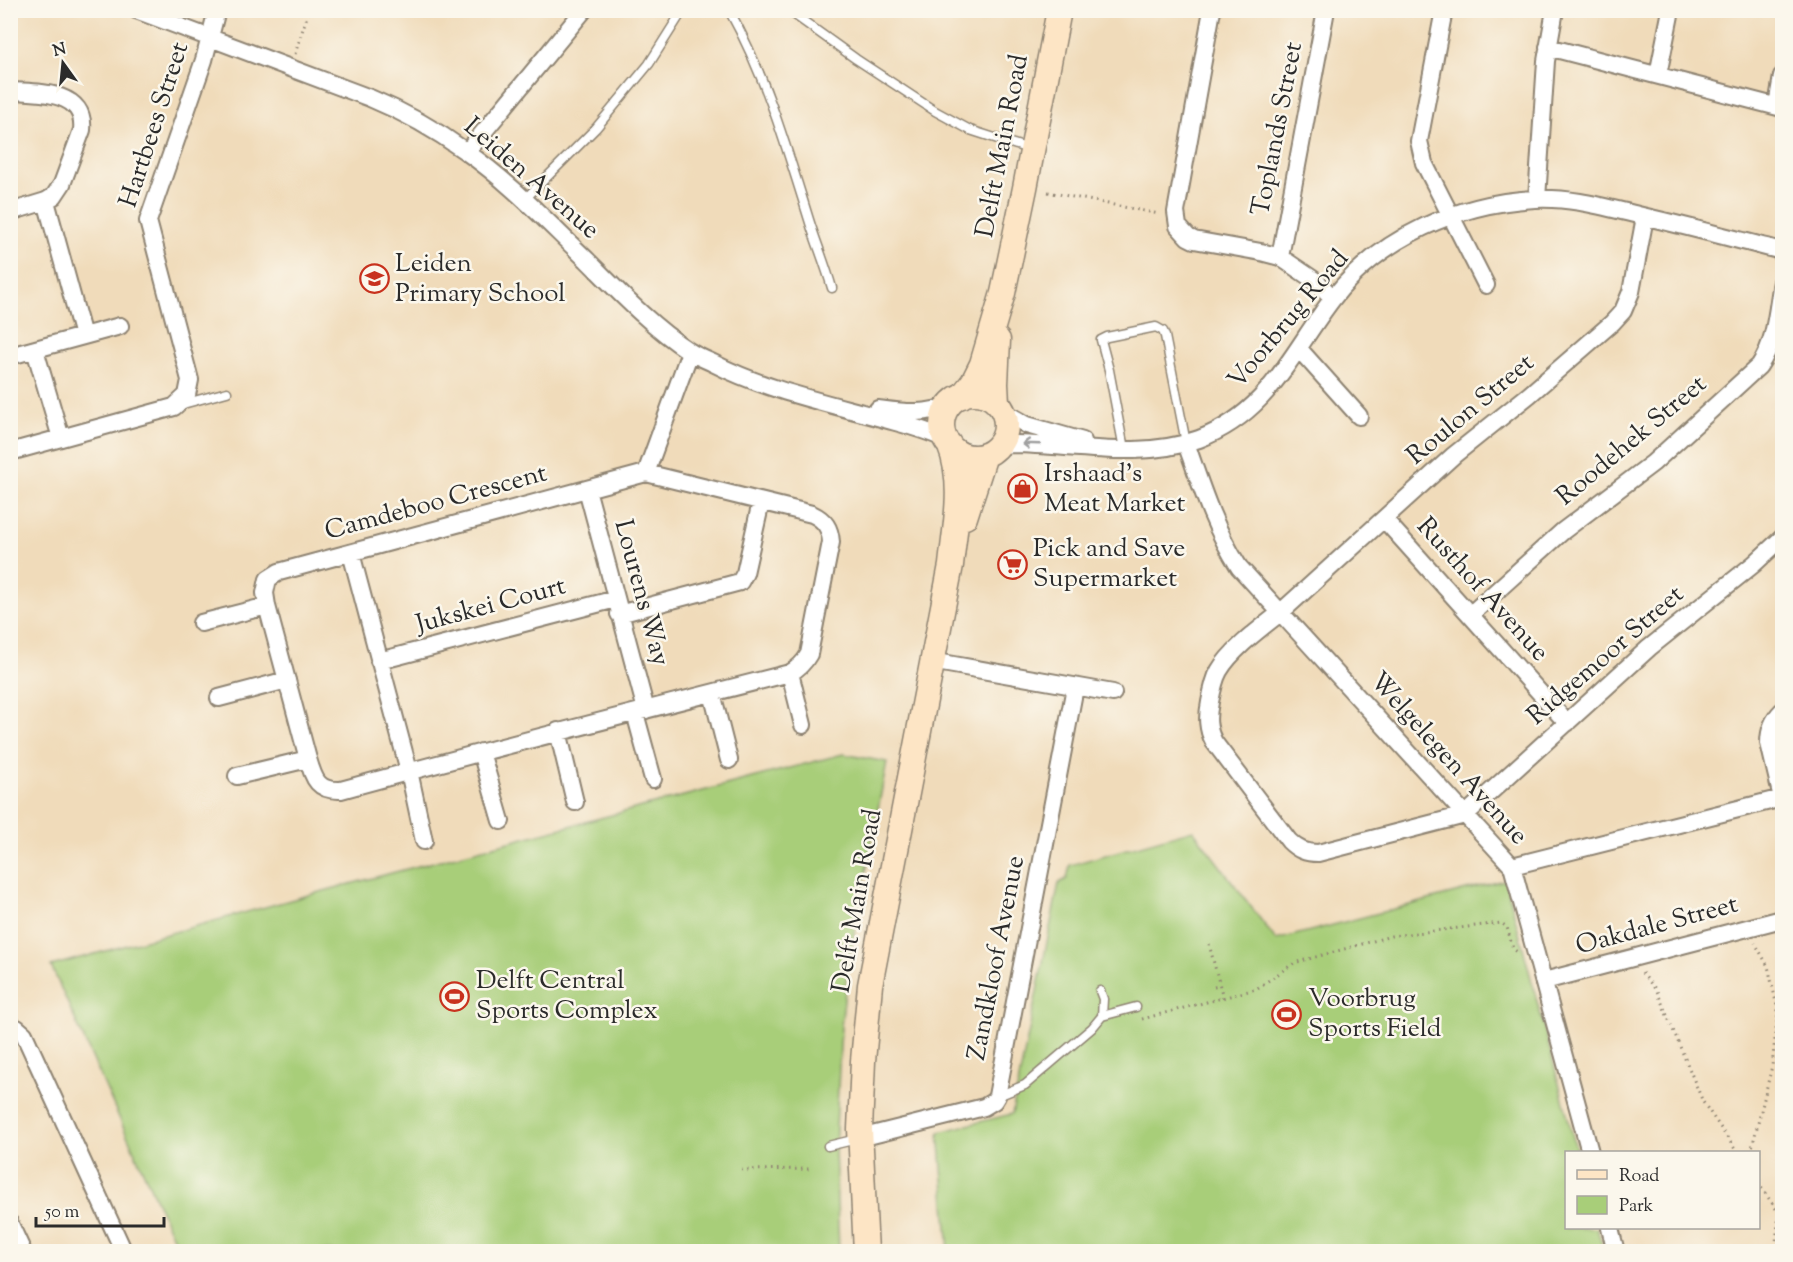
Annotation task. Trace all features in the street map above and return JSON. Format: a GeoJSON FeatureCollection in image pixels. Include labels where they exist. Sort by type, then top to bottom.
{"type":"FeatureCollection","features":[{"type":"Feature","properties":{"kind":"street","name":"Leiden Avenue"},"geometry":{"type":"LineString","coordinates":[[136,10],[370,98],[420,122],[467,152],[524,200],[643,315],[690,352],[763,385],[928,432],[947,442]]}},
{"type":"Feature","properties":{"kind":"street","name":"Hartbees Street"},"geometry":{"type":"LineString","coordinates":[[174,407],[187,395],[190,380],[148,221],[211,38],[218,10]]}},
{"type":"Feature","properties":{"kind":"street"},"geometry":{"type":"LineString","coordinates":[[467,152],[584,10]]}},
{"type":"Feature","properties":{"kind":"street","name":"Delft Main Road"},"geometry":{"type":"LineString","coordinates":[[956,400],[973,382],[982,364],[1003,293],[1059,10]]}},
{"type":"Feature","properties":{"kind":"street"},"geometry":{"type":"LineString","coordinates":[[1212,10],[1176,212],[1178,226],[1194,240],[1280,257],[1317,282],[1333,298]]}},
{"type":"Feature","properties":{"kind":"street","name":"Toplands Street"},"geometry":{"type":"LineString","coordinates":[[1280,257],[1326,10]]}},
{"type":"Feature","properties":{"kind":"street"},"geometry":{"type":"LineString","coordinates":[[1444,10],[1419,141],[1424,163],[1486,285]]}},
{"type":"Feature","properties":{"kind":"street"},"geometry":{"type":"LineString","coordinates":[[1537,199],[1548,47],[1555,10]]}},
{"type":"Feature","properties":{"kind":"street"},"geometry":{"type":"LineString","coordinates":[[1658,75],[1671,10]]}},
{"type":"Feature","properties":{"kind":"street"},"geometry":{"type":"LineString","coordinates":[[1548,47],[1780,107],[1782,76]]}},
{"type":"Feature","properties":{"kind":"street"},"geometry":{"type":"LineString","coordinates":[[10,91],[40,92],[69,100],[75,104],[82,116],[82,130],[62,184],[54,196],[46,201],[10,212]]}},
{"type":"Feature","properties":{"kind":"street","name":"Voorbrug Road"},"geometry":{"type":"LineString","coordinates":[[990,452],[1002,446],[1014,444],[1117,449],[1156,448],[1186,443],[1212,433],[1249,410],[1273,385],[1333,298],[1386,249],[1424,227],[1450,216],[1495,203],[1551,199],[1591,204],[1782,251]]}},
{"type":"Feature","properties":{"kind":"street"},"geometry":{"type":"LineString","coordinates":[[46,201],[83,336]]}},
{"type":"Feature","properties":{"kind":"street","name":"Roulon Street"},"geometry":{"type":"LineString","coordinates":[[1465,814],[1318,853],[1301,851],[1288,841],[1214,742],[1208,724],[1208,708],[1214,683],[1227,661],[1256,632],[1280,613],[1454,455],[1529,395],[1612,323],[1623,311],[1631,292],[1645,217]]}},
{"type":"Feature","properties":{"kind":"street","name":"Roodehek Street"},"geometry":{"type":"LineString","coordinates":[[1470,615],[1563,531],[1653,463],[1759,366],[1765,358],[1770,343],[1782,282]]}},
{"type":"Feature","properties":{"kind":"street","name":"Delft Main Road"},"geometry":{"type":"LineString","coordinates":[[1001,408],[996,384],[1003,293]]}},
{"type":"Feature","properties":{"kind":"street"},"geometry":{"type":"LineString","coordinates":[[10,356],[120,326]]}},
{"type":"Feature","properties":{"kind":"street"},"geometry":{"type":"LineString","coordinates":[[1299,349],[1359,416]]}},
{"type":"Feature","properties":{"kind":"street"},"geometry":{"type":"LineString","coordinates":[[35,350],[61,438]]}},
{"type":"Feature","properties":{"kind":"street"},"geometry":{"type":"LineString","coordinates":[[690,352],[646,472],[812,514],[824,521],[831,534],[809,654],[799,668],[790,673],[803,725]]}},
{"type":"Feature","properties":{"kind":"street"},"geometry":{"type":"LineString","coordinates":[[970,393],[985,395],[1001,408],[1006,423],[1002,442],[990,452],[969,457],[954,450],[947,442],[942,430],[942,421],[945,412],[956,400],[970,393]]}},
{"type":"Feature","properties":{"kind":"street","name":"Leiden Avenue"},"geometry":{"type":"LineString","coordinates":[[838,406],[918,412],[936,411],[956,400]]}},
{"type":"Feature","properties":{"kind":"street"},"geometry":{"type":"LineString","coordinates":[[10,452],[174,407]]}},
{"type":"Feature","properties":{"kind":"street","name":"Voorbrug Road"},"geometry":{"type":"LineString","coordinates":[[1001,408],[1027,425],[1117,449]]}},
{"type":"Feature","properties":{"kind":"street","name":"Delft Main Road"},"geometry":{"type":"LineString","coordinates":[[866,1251],[860,1138],[863,1061],[870,985],[951,565],[956,518],[957,474],[955,458],[947,442]]}},
{"type":"Feature","properties":{"kind":"street","name":"Welgelegen Avenue"},"geometry":{"type":"LineString","coordinates":[[1186,443],[1212,516],[1224,544],[1239,567],[1512,867],[1590,1151]]}},
{"type":"Feature","properties":{"kind":"street","name":"Delft Main Road"},"geometry":{"type":"LineString","coordinates":[[951,565],[990,452]]}},
{"type":"Feature","properties":{"kind":"street","name":"Camdeboo Crescent"},"geometry":{"type":"LineString","coordinates":[[646,472],[272,575],[266,586],[267,606],[316,781],[325,789],[341,790],[558,731],[790,673]]}},
{"type":"Feature","properties":{"kind":"street","name":"Lourens Way"},"geometry":{"type":"LineString","coordinates":[[586,489],[618,606],[640,712]]}},
{"type":"Feature","properties":{"kind":"street","name":"Jukskei Court"},"geometry":{"type":"LineString","coordinates":[[379,661],[618,606],[740,582],[745,573],[761,502]]}},
{"type":"Feature","properties":{"kind":"street","name":"Rusthof Avenue"},"geometry":{"type":"LineString","coordinates":[[1384,519],[1567,723]]}},
{"type":"Feature","properties":{"kind":"street","name":"Ridgemoor Street"},"geometry":{"type":"LineString","coordinates":[[1465,814],[1649,648],[1754,564],[1782,538]]}},
{"type":"Feature","properties":{"kind":"street"},"geometry":{"type":"LineString","coordinates":[[351,553],[409,771],[424,841]]}},
{"type":"Feature","properties":{"kind":"street"},"geometry":{"type":"LineString","coordinates":[[201,623],[267,606]]}},
{"type":"Feature","properties":{"kind":"street"},"geometry":{"type":"LineString","coordinates":[[931,661],[1113,693]]}},
{"type":"Feature","properties":{"kind":"street"},"geometry":{"type":"LineString","coordinates":[[219,698],[287,680]]}},
{"type":"Feature","properties":{"kind":"street","name":"Zandkloof Avenue"},"geometry":{"type":"LineString","coordinates":[[860,1138],[984,1107],[994,1101],[997,1096],[1075,687]]}},
{"type":"Feature","properties":{"kind":"street"},"geometry":{"type":"LineString","coordinates":[[712,693],[729,760]]}},
{"type":"Feature","properties":{"kind":"street"},"geometry":{"type":"LineString","coordinates":[[1512,867],[1782,798],[1769,743],[1771,728],[1782,711]]}},
{"type":"Feature","properties":{"kind":"street"},"geometry":{"type":"LineString","coordinates":[[640,712],[652,779]]}},
{"type":"Feature","properties":{"kind":"street"},"geometry":{"type":"LineString","coordinates":[[558,731],[575,802]]}},
{"type":"Feature","properties":{"kind":"street"},"geometry":{"type":"LineString","coordinates":[[481,752],[501,821]]}},
{"type":"Feature","properties":{"kind":"street"},"geometry":{"type":"LineString","coordinates":[[237,776],[308,759]]}},
{"type":"Feature","properties":{"kind":"street","name":"Oakdale Street"},"geometry":{"type":"LineString","coordinates":[[1544,981],[1782,919]]}},
{"type":"Feature","properties":{"kind":"street"},"geometry":{"type":"LineString","coordinates":[[10,1026],[24,1034],[124,1251]]}},
{"type":"Feature","properties":{"kind":"street"},"geometry":{"type":"LineString","coordinates":[[10,1224],[23,1251]]}},
{"type":"Feature","properties":{"kind":"street"},"geometry":{"type":"LineString","coordinates":[[1610,1229],[1616,1251]]}},
{"type":"Feature","properties":{"kind":"lane"},"geometry":{"type":"LineString","coordinates":[[524,200],[596,128],[650,64],[683,10]]}},
{"type":"Feature","properties":{"kind":"lane"},"geometry":{"type":"LineString","coordinates":[[729,10],[760,74],[783,135],[832,288]]}},
{"type":"Feature","properties":{"kind":"lane"},"geometry":{"type":"LineString","coordinates":[[788,10],[856,59],[935,111],[970,130],[1032,150]]}},
{"type":"Feature","properties":{"kind":"lane"},"geometry":{"type":"LineString","coordinates":[[1117,449],[1109,370],[1101,340],[1156,327],[1163,331],[1165,336],[1186,443]]}},
{"type":"Feature","properties":{"kind":"lane"},"geometry":{"type":"LineString","coordinates":[[174,407],[227,392]]}},
{"type":"Feature","properties":{"kind":"lane"},"geometry":{"type":"LineString","coordinates":[[1100,990],[1103,999],[1102,1016]]}},
{"type":"Feature","properties":{"kind":"lane"},"geometry":{"type":"LineString","coordinates":[[997,1096],[1025,1085],[1092,1028],[1102,1016],[1134,1008]]}},
{"type":"Feature","properties":{"kind":"lane"},"geometry":{"type":"LineString","coordinates":[[828,1146],[860,1138]]}},
{"type":"Feature","properties":{"kind":"path"},"geometry":{"type":"LineString","coordinates":[[295,56],[309,10]]}},
{"type":"Feature","properties":{"kind":"path"},"geometry":{"type":"LineString","coordinates":[[1048,192],[1167,216]]}},
{"type":"Feature","properties":{"kind":"path"},"geometry":{"type":"LineString","coordinates":[[1134,1008],[1134,1020],[1256,989],[1294,963],[1391,936],[1501,923],[1507,927],[1513,949],[1516,952],[1535,949]]}},
{"type":"Feature","properties":{"kind":"path"},"geometry":{"type":"LineString","coordinates":[[1746,929],[1768,966],[1778,1011],[1772,1066],[1751,1151]]}},
{"type":"Feature","properties":{"kind":"path"},"geometry":{"type":"LineString","coordinates":[[1209,944],[1223,998]]}},
{"type":"Feature","properties":{"kind":"path"},"geometry":{"type":"LineString","coordinates":[[1630,959],[1657,991],[1703,1102],[1736,1151]]}},
{"type":"Feature","properties":{"kind":"path"},"geometry":{"type":"LineString","coordinates":[[1214,987],[1220,986]]}},
{"type":"Feature","properties":{"kind":"path"},"geometry":{"type":"LineString","coordinates":[[741,1170],[810,1169]]}},
{"type":"Feature","properties":{"kind":"path"},"geometry":{"type":"LineString","coordinates":[[1760,1186],[1779,1213]]}},
{"type":"Feature","properties":{"kind":"path"},"geometry":{"type":"LineString","coordinates":[[1775,1251],[1779,1213],[1782,1206]]}},
{"type":"Feature","properties":{"kind":"path"},"geometry":{"type":"LineString","coordinates":[[1776,1241],[1782,1240]]}},
{"type":"Feature","properties":{"kind":"green space","name":"Delft Central Sports Complex"},"geometry":{"type":"Polygon","coordinates":[[[843,754],[887,762],[848,966],[841,1027],[835,1150],[839,1251],[179,1251],[51,966],[316,893],[843,754]]]}},
{"type":"Feature","properties":{"kind":"green space","name":"Voorbrug Sports Field"},"geometry":{"type":"Polygon","coordinates":[[[1193,830],[1276,940],[1505,880],[1577,1151],[1565,1151],[1565,1229],[1597,1229],[1603,1248],[1591,1252],[949,1251],[939,1132],[1012,1114],[1059,883],[1067,879],[1070,865],[1193,830]]]}},
{"type":"Feature","properties":{"kind":"place","name":"Leiden Primary School"},"geometry":{"type":"Point","coordinates":[374,279]}},
{"type":"Feature","properties":{"kind":"place","name":"Irshaad's Meat Market"},"geometry":{"type":"Point","coordinates":[1023,489]}},
{"type":"Feature","properties":{"kind":"place","name":"Pick and Save Supermarket"},"geometry":{"type":"Point","coordinates":[1012,564]}},
{"type":"Feature","properties":{"kind":"place","name":"Delft Central Sports Complex"},"geometry":{"type":"Point","coordinates":[455,996]}},
{"type":"Feature","properties":{"kind":"place","name":"Voorbrug Sports Field"},"geometry":{"type":"Point","coordinates":[1287,1014]}}]}
